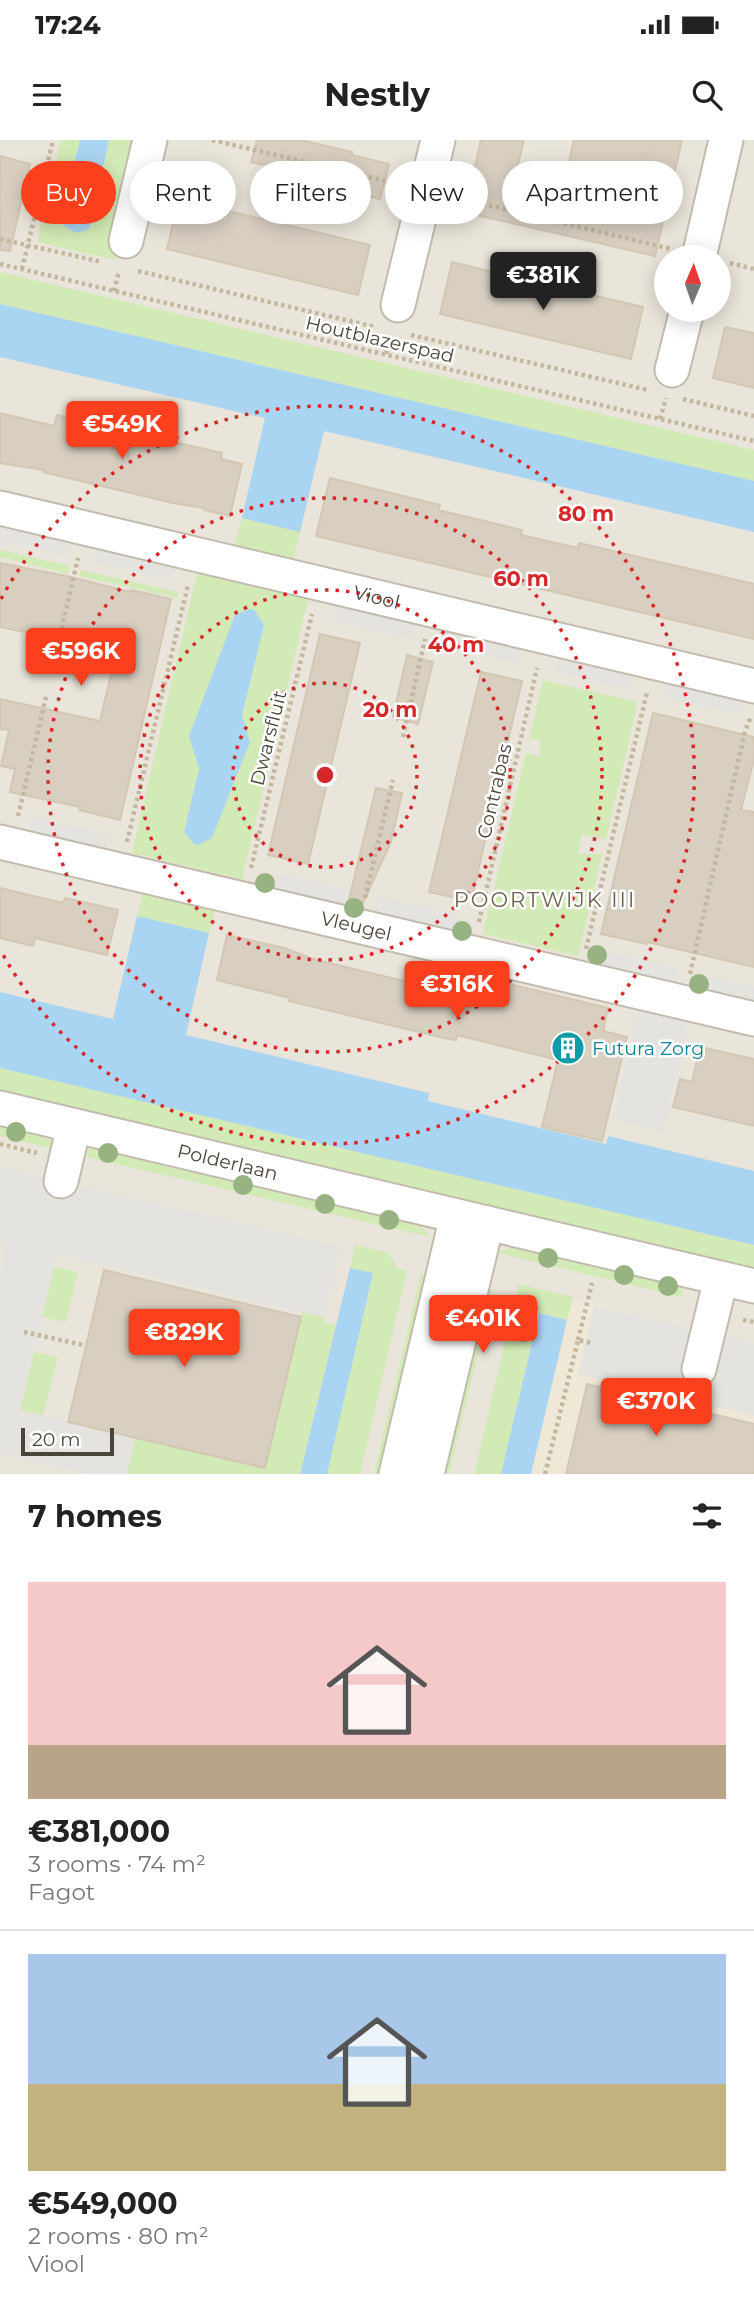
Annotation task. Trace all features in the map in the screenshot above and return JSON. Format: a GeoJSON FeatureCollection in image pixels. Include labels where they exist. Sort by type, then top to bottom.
{"type":"FeatureCollection","features":[{"type":"Feature","properties":{"kind":"street"},"geometry":{"type":"LineString","coordinates":[[126,241],[150,140]]}},
{"type":"Feature","properties":{"kind":"street"},"geometry":{"type":"LineString","coordinates":[[398,305],[438,140]]}},
{"type":"Feature","properties":{"kind":"street"},"geometry":{"type":"LineString","coordinates":[[702,245],[726,140]]}},
{"type":"Feature","properties":{"kind":"street"},"geometry":{"type":"LineString","coordinates":[[672,370],[684,322]]}},
{"type":"Feature","properties":{"kind":"street","name":"Viool"},"geometry":{"type":"LineString","coordinates":[[0,508],[754,686]]}},
{"type":"Feature","properties":{"kind":"street","name":"Vleugel"},"geometry":{"type":"LineString","coordinates":[[6,843],[754,1019]]}},
{"type":"Feature","properties":{"kind":"street","name":"Polderlaan"},"geometry":{"type":"LineString","coordinates":[[0,1108],[754,1286]]}},
{"type":"Feature","properties":{"kind":"street"},"geometry":{"type":"LineString","coordinates":[[61,1181],[74,1126]]}},
{"type":"Feature","properties":{"kind":"street"},"geometry":{"type":"LineString","coordinates":[[396,1474],[472,1219]]}},
{"type":"Feature","properties":{"kind":"street"},"geometry":{"type":"LineString","coordinates":[[427,1474],[472,1219]]}},
{"type":"Feature","properties":{"kind":"street"},"geometry":{"type":"LineString","coordinates":[[699,1369],[721,1279]]}},
{"type":"Feature","properties":{"kind":"path"},"geometry":{"type":"LineString","coordinates":[[22,269],[53,140]]}},
{"type":"Feature","properties":{"kind":"path"},"geometry":{"type":"LineString","coordinates":[[732,263],[754,269]]}},
{"type":"Feature","properties":{"kind":"path","name":"Houtblazerspad"},"geometry":{"type":"LineString","coordinates":[[0,264],[754,442]]}},
{"type":"Feature","properties":{"kind":"path"},"geometry":{"type":"LineString","coordinates":[[55,656],[85,528]]}},
{"type":"Feature","properties":{"kind":"path"},"geometry":{"type":"LineString","coordinates":[[120,870],[195,554]]}},
{"type":"Feature","properties":{"kind":"path","name":"Dwarsfluit"},"geometry":{"type":"LineString","coordinates":[[244,900],[319,584]]}},
{"type":"Feature","properties":{"kind":"path"},"geometry":{"type":"LineString","coordinates":[[403,737],[432,610]]}},
{"type":"Feature","properties":{"kind":"path","name":"Contrabas"},"geometry":{"type":"LineString","coordinates":[[472,952],[544,636]]}},
{"type":"Feature","properties":{"kind":"path"},"geometry":{"type":"LineString","coordinates":[[579,978],[654,663]]}},
{"type":"Feature","properties":{"kind":"path"},"geometry":{"type":"LineString","coordinates":[[6,843],[46,697]]}},
{"type":"Feature","properties":{"kind":"path"},"geometry":{"type":"LineString","coordinates":[[691,967],[748,724]]}},
{"type":"Feature","properties":{"kind":"path"},"geometry":{"type":"LineString","coordinates":[[359,926],[393,780]]}},
{"type":"Feature","properties":{"kind":"path"},"geometry":{"type":"LineString","coordinates":[[545,1474],[592,1283]]}},
{"type":"Feature","properties":{"kind":"path"},"geometry":{"type":"LineString","coordinates":[[24,1332],[83,1345]]}},
{"type":"Feature","properties":{"kind":"path"},"geometry":{"type":"LineString","coordinates":[[578,1340],[592,1343]]}},
{"type":"Feature","properties":{"kind":"shaded area"},"geometry":{"type":"Polygon","coordinates":[[[0,140],[754,140],[754,1474],[0,1474],[0,140]]]}},
{"type":"Feature","properties":{"kind":"shaded area"},"geometry":{"type":"Polygon","coordinates":[[[0,520],[70,536],[66,556],[0,541],[0,520]]]}},
{"type":"Feature","properties":{"kind":"shaded area"},"geometry":{"type":"Polygon","coordinates":[[[97,543],[175,561],[170,580],[92,561],[97,543]]]}},
{"type":"Feature","properties":{"kind":"shaded area"},"geometry":{"type":"Polygon","coordinates":[[[337,599],[416,618],[411,639],[332,620],[337,599]]]}},
{"type":"Feature","properties":{"kind":"shaded area"},"geometry":{"type":"Polygon","coordinates":[[[443,624],[522,642],[517,663],[438,645],[443,624]]]}},
{"type":"Feature","properties":{"kind":"shaded area"},"geometry":{"type":"Polygon","coordinates":[[[560,652],[637,670],[632,690],[556,671],[560,652]]]}},
{"type":"Feature","properties":{"kind":"shaded area"},"geometry":{"type":"Polygon","coordinates":[[[666,676],[745,694],[740,715],[662,697],[666,676]]]}},
{"type":"Feature","properties":{"kind":"shaded area"},"geometry":{"type":"Polygon","coordinates":[[[31,816],[110,835],[105,855],[27,836],[31,816]]]}},
{"type":"Feature","properties":{"kind":"shaded area"},"geometry":{"type":"Polygon","coordinates":[[[273,872],[352,891],[347,912],[268,894],[273,872]]]}},
{"type":"Feature","properties":{"kind":"shaded area"},"geometry":{"type":"Polygon","coordinates":[[[378,897],[460,915],[455,938],[373,918],[378,897]]]}},
{"type":"Feature","properties":{"kind":"shaded area"},"geometry":{"type":"Polygon","coordinates":[[[604,951],[680,969],[676,990],[599,971],[604,951]]]}},
{"type":"Feature","properties":{"kind":"shaded area"},"geometry":{"type":"Polygon","coordinates":[[[707,976],[754,987],[754,1009],[702,996],[707,976]]]}},
{"type":"Feature","properties":{"kind":"shaded area"},"geometry":{"type":"Polygon","coordinates":[[[639,1009],[689,1021],[663,1132],[612,1119],[639,1009]]]}},
{"type":"Feature","properties":{"kind":"shaded area"},"geometry":{"type":"Polygon","coordinates":[[[0,1167],[341,1247],[324,1317],[57,1254],[20,1410],[135,1438],[127,1474],[88,1474],[0,1453],[0,1274],[7,1243],[0,1241],[0,1167]]]}},
{"type":"Feature","properties":{"kind":"shaded area"},"geometry":{"type":"Polygon","coordinates":[[[572,1300],[754,1343],[754,1474],[531,1474],[572,1300]]]}},
{"type":"Feature","properties":{"kind":"shaded area"},"geometry":{"type":"Polygon","coordinates":[[[594,1306],[754,1343],[754,1416],[578,1374],[594,1306]]]}},
{"type":"Feature","properties":{"kind":"green space"},"geometry":{"type":"Polygon","coordinates":[[[61,140],[80,140],[75,161],[56,161],[61,140]]]}},
{"type":"Feature","properties":{"kind":"green space"},"geometry":{"type":"Polygon","coordinates":[[[109,140],[139,140],[135,161],[130,161],[130,183],[114,260],[37,242],[41,224],[63,224],[70,230],[80,232],[89,229],[90,224],[116,224],[116,161],[104,161],[109,140]]]}},
{"type":"Feature","properties":{"kind":"green space"},"geometry":{"type":"Polygon","coordinates":[[[0,272],[754,450],[754,481],[0,304],[0,272]]]}},
{"type":"Feature","properties":{"kind":"green space"},"geometry":{"type":"Polygon","coordinates":[[[242,518],[300,532],[293,559],[235,545],[242,518]]]}},
{"type":"Feature","properties":{"kind":"green space"},"geometry":{"type":"Polygon","coordinates":[[[0,550],[70,566],[68,574],[0,557],[0,550]]]}},
{"type":"Feature","properties":{"kind":"green space"},"geometry":{"type":"Polygon","coordinates":[[[81,570],[178,592],[177,598],[79,576],[81,570]]]}},
{"type":"Feature","properties":{"kind":"green space"},"geometry":{"type":"Polygon","coordinates":[[[197,573],[308,599],[242,879],[132,853],[197,573]],[[264,625],[199,769],[184,832],[250,742],[242,715],[264,625]]]}},
{"type":"Feature","properties":{"kind":"green space"},"geometry":{"type":"Polygon","coordinates":[[[543,680],[638,702],[606,839],[582,834],[578,854],[602,854],[578,956],[483,934],[526,753],[540,757],[540,739],[529,739],[543,680]]]}},
{"type":"Feature","properties":{"kind":"green space"},"geometry":{"type":"Polygon","coordinates":[[[143,893],[215,910],[209,933],[137,916],[143,893]]]}},
{"type":"Feature","properties":{"kind":"green space"},"geometry":{"type":"Polygon","coordinates":[[[0,1068],[754,1245],[754,1272],[0,1095],[0,1068]]]}},
{"type":"Feature","properties":{"kind":"green space"},"geometry":{"type":"Polygon","coordinates":[[[0,1122],[56,1135],[53,1149],[0,1136],[0,1122]]]}},
{"type":"Feature","properties":{"kind":"green space"},"geometry":{"type":"Polygon","coordinates":[[[90,1143],[418,1223],[430,1237],[87,1157],[90,1143]]]}},
{"type":"Feature","properties":{"kind":"green space"},"geometry":{"type":"Polygon","coordinates":[[[355,1245],[389,1253],[398,1269],[407,1271],[360,1474],[327,1474],[373,1274],[350,1268],[355,1245]]]}},
{"type":"Feature","properties":{"kind":"green space"},"geometry":{"type":"Polygon","coordinates":[[[516,1246],[684,1283],[682,1297],[498,1253],[516,1246]]]}},
{"type":"Feature","properties":{"kind":"green space"},"geometry":{"type":"Polygon","coordinates":[[[54,1267],[78,1272],[66,1322],[42,1317],[54,1267]]]}},
{"type":"Feature","properties":{"kind":"green space"},"geometry":{"type":"Polygon","coordinates":[[[421,1274],[434,1277],[387,1474],[374,1474],[421,1274]]]}},
{"type":"Feature","properties":{"kind":"green space"},"geometry":{"type":"Polygon","coordinates":[[[519,1284],[573,1297],[567,1320],[539,1313],[501,1474],[474,1474],[519,1284]]]}},
{"type":"Feature","properties":{"kind":"green space"},"geometry":{"type":"Polygon","coordinates":[[[479,1288],[493,1291],[449,1474],[435,1474],[479,1288]]]}},
{"type":"Feature","properties":{"kind":"green space"},"geometry":{"type":"Polygon","coordinates":[[[302,1312],[324,1317],[324,1322],[336,1325],[300,1474],[127,1474],[135,1438],[265,1468],[302,1312]]]}},
{"type":"Feature","properties":{"kind":"green space"},"geometry":{"type":"Polygon","coordinates":[[[34,1352],[58,1357],[43,1416],[20,1410],[34,1352]]]}},
{"type":"Feature","properties":{"kind":"water"},"geometry":{"type":"Polygon","coordinates":[[[80,140],[109,140],[104,161],[75,161],[80,140]]]}},
{"type":"Feature","properties":{"kind":"water"},"geometry":{"type":"Polygon","coordinates":[[[62,224],[90,224],[89,229],[80,232],[70,230],[62,224]]]}},
{"type":"Feature","properties":{"kind":"water"},"geometry":{"type":"Polygon","coordinates":[[[0,304],[754,481],[754,532],[324,431],[300,532],[242,518],[265,418],[0,357],[0,304]]]}},
{"type":"Feature","properties":{"kind":"water"},"geometry":{"type":"Polygon","coordinates":[[[254,610],[264,625],[242,715],[250,742],[212,838],[198,845],[184,832],[199,769],[189,736],[235,615],[254,610]]]}},
{"type":"Feature","properties":{"kind":"water"},"geometry":{"type":"Polygon","coordinates":[[[137,916],[209,933],[186,1035],[429,1093],[428,1101],[606,1144],[608,1136],[754,1171],[754,1245],[0,1068],[0,992],[113,1019],[137,916]]]}},
{"type":"Feature","properties":{"kind":"water"},"geometry":{"type":"Polygon","coordinates":[[[350,1268],[373,1273],[327,1474],[300,1474],[350,1268]]]}},
{"type":"Feature","properties":{"kind":"water"},"geometry":{"type":"Polygon","coordinates":[[[539,1313],[567,1320],[531,1474],[501,1474],[539,1313]]]}},
{"type":"Feature","properties":{"kind":"building"},"geometry":{"type":"Polygon","coordinates":[[[257,140],[301,140],[385,163],[385,180],[380,199],[371,197],[371,161],[251,161],[257,140]]]}},
{"type":"Feature","properties":{"kind":"building"},"geometry":{"type":"Polygon","coordinates":[[[481,140],[524,140],[519,161],[502,161],[502,221],[488,218],[488,161],[476,161],[481,140]]]}},
{"type":"Feature","properties":{"kind":"building"},"geometry":{"type":"Polygon","coordinates":[[[574,140],[682,140],[677,161],[569,161],[574,140]]]}},
{"type":"Feature","properties":{"kind":"building"},"geometry":{"type":"Polygon","coordinates":[[[0,156],[21,162],[21,203],[10,251],[0,250],[0,156]]]}},
{"type":"Feature","properties":{"kind":"building"},"geometry":{"type":"Polygon","coordinates":[[[236,213],[250,216],[250,224],[283,224],[370,245],[358,295],[167,249],[173,224],[236,224],[236,213]]]}},
{"type":"Feature","properties":{"kind":"building"},"geometry":{"type":"Polygon","coordinates":[[[515,224],[662,224],[658,245],[654,245],[654,256],[515,224]]]}},
{"type":"Feature","properties":{"kind":"building"},"geometry":{"type":"Polygon","coordinates":[[[452,262],[501,274],[498,289],[545,290],[546,284],[643,307],[631,359],[440,314],[452,262]]]}},
{"type":"Feature","properties":{"kind":"building"},"geometry":{"type":"Polygon","coordinates":[[[725,327],[754,333],[754,388],[713,378],[725,327]]]}},
{"type":"Feature","properties":{"kind":"building"},"geometry":{"type":"Polygon","coordinates":[[[0,413],[54,426],[57,415],[222,453],[221,459],[242,464],[230,516],[43,472],[44,470],[0,463],[0,413]]]}},
{"type":"Feature","properties":{"kind":"building"},"geometry":{"type":"Polygon","coordinates":[[[330,478],[440,505],[438,510],[522,530],[521,535],[578,548],[579,543],[754,584],[754,639],[316,536],[330,478]]]}},
{"type":"Feature","properties":{"kind":"building"},"geometry":{"type":"Polygon","coordinates":[[[0,563],[171,599],[120,820],[79,810],[80,807],[10,792],[15,769],[1,766],[9,730],[0,729],[0,699],[100,721],[116,653],[0,627],[0,563]]]}},
{"type":"Feature","properties":{"kind":"building"},"geometry":{"type":"Polygon","coordinates":[[[320,634],[360,643],[308,864],[268,855],[320,634]]]}},
{"type":"Feature","properties":{"kind":"building"},"geometry":{"type":"Polygon","coordinates":[[[407,655],[433,662],[418,724],[393,717],[407,655]]]}},
{"type":"Feature","properties":{"kind":"building"},"geometry":{"type":"Polygon","coordinates":[[[481,672],[522,681],[471,901],[429,892],[481,672]]]}},
{"type":"Feature","properties":{"kind":"building"},"geometry":{"type":"Polygon","coordinates":[[[653,713],[754,737],[754,759],[741,810],[754,812],[754,967],[601,934],[653,713]]]}},
{"type":"Feature","properties":{"kind":"building"},"geometry":{"type":"Polygon","coordinates":[[[376,788],[402,793],[391,842],[361,907],[348,904],[376,788]]]}},
{"type":"Feature","properties":{"kind":"building"},"geometry":{"type":"Polygon","coordinates":[[[0,888],[63,903],[65,898],[118,910],[107,955],[35,938],[33,946],[0,938],[0,888]]]}},
{"type":"Feature","properties":{"kind":"building"},"geometry":{"type":"Polygon","coordinates":[[[227,935],[284,948],[316,960],[467,996],[472,975],[608,1008],[603,1031],[627,1037],[602,1141],[542,1127],[558,1060],[457,1035],[456,1040],[444,1038],[289,1001],[290,998],[217,980],[227,935]]]}},
{"type":"Feature","properties":{"kind":"building"},"geometry":{"type":"Polygon","coordinates":[[[700,1047],[754,1059],[754,1126],[673,1107],[680,1079],[692,1082],[700,1047]]]}},
{"type":"Feature","properties":{"kind":"building"},"geometry":{"type":"Polygon","coordinates":[[[104,1270],[301,1317],[265,1468],[68,1422],[104,1270]]]}},
{"type":"Feature","properties":{"kind":"building"},"geometry":{"type":"Polygon","coordinates":[[[587,1384],[754,1424],[754,1474],[566,1474],[587,1384]]]}},
{"type":"Feature","properties":{"kind":"place","name":"Futura Zorg"},"geometry":{"type":"Point","coordinates":[568,1048]}},
{"type":"Feature","properties":{"kind":"district","name":"POORTWIJK III"},"geometry":{"type":"Point","coordinates":[545,900]}}]}
